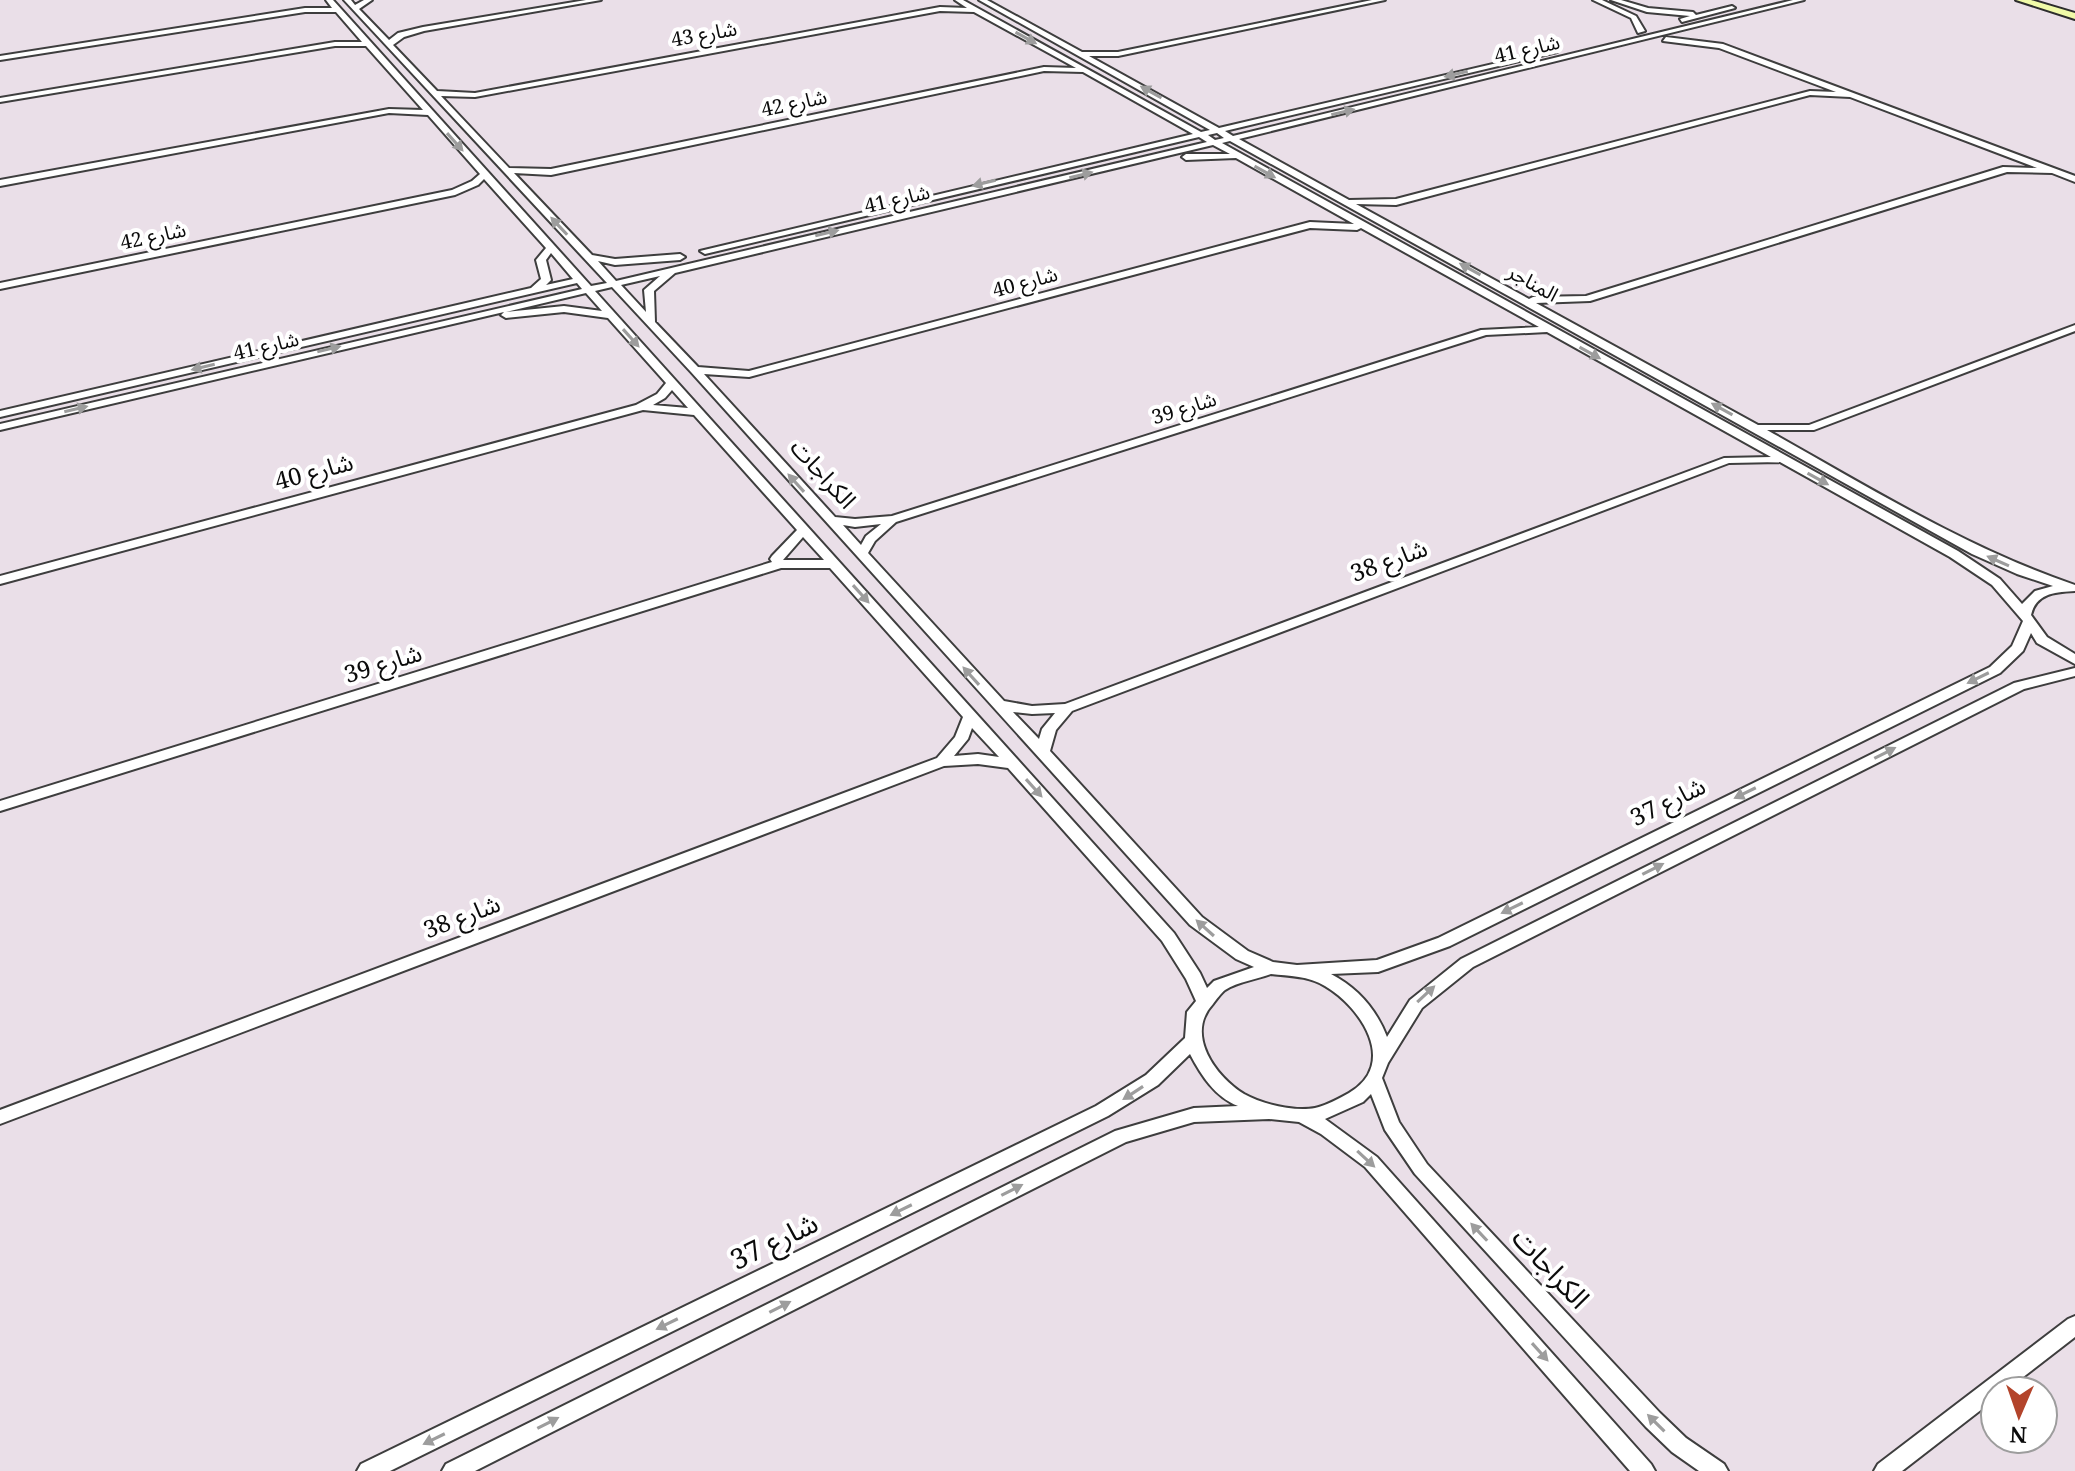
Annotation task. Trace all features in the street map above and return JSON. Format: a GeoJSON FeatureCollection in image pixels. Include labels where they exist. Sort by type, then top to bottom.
{"type":"FeatureCollection","features":[{"type":"Feature","properties":{"kind":"street"},"geometry":{"type":"LineString","coordinates":[[305,10],[328,0],[358,32],[1168,937],[1194,977],[1203,999]]}},
{"type":"Feature","properties":{"kind":"street","name":"الكراجات"},"geometry":{"type":"LineString","coordinates":[[347,0],[695,370],[1196,921],[1242,955],[1271,968]]}},
{"type":"Feature","properties":{"kind":"street"},"geometry":{"type":"LineString","coordinates":[[355,8],[369,0]]}},
{"type":"Feature","properties":{"kind":"street"},"geometry":{"type":"LineString","coordinates":[[389,44],[401,35],[423,29],[598,0]]}},
{"type":"Feature","properties":{"kind":"street","name":"شارع 43"},"geometry":{"type":"LineString","coordinates":[[940,9],[956,0]]}},
{"type":"Feature","properties":{"kind":"street","name":"المناجر"},"geometry":{"type":"LineString","coordinates":[[956,0],[1365,228],[1499,313],[1551,331],[1977,568],[2013,598],[2042,640],[2075,660]]}},
{"type":"Feature","properties":{"kind":"street","name":"المناجر"},"geometry":{"type":"LineString","coordinates":[[982,0],[998,4],[1078,53],[1987,556],[2073,588]]}},
{"type":"Feature","properties":{"kind":"street"},"geometry":{"type":"LineString","coordinates":[[1078,53],[1118,54],[1382,0]]}},
{"type":"Feature","properties":{"kind":"street"},"geometry":{"type":"LineString","coordinates":[[1596,0],[1634,17],[1641,36],[1706,42],[2075,179]]}},
{"type":"Feature","properties":{"kind":"street"},"geometry":{"type":"LineString","coordinates":[[1614,0],[1655,12],[1709,13]]}},
{"type":"Feature","properties":{"kind":"street","name":"شارع 41"},"geometry":{"type":"LineString","coordinates":[[0,427],[470,316],[608,278],[1277,128],[1641,36],[1709,13],[1763,0]]}},
{"type":"Feature","properties":{"kind":"street","name":"شارع 41"},"geometry":{"type":"LineString","coordinates":[[682,261],[1274,116],[1723,20],[1801,0]]}},
{"type":"Feature","properties":{"kind":"street"},"geometry":{"type":"LineString","coordinates":[[2021,0],[2075,16]]}},
{"type":"Feature","properties":{"kind":"street"},"geometry":{"type":"LineString","coordinates":[[2053,0],[2075,7]]}},
{"type":"Feature","properties":{"kind":"street","name":"شارع 43"},"geometry":{"type":"LineString","coordinates":[[435,93],[475,95],[940,9],[977,11]]}},
{"type":"Feature","properties":{"kind":"street"},"geometry":{"type":"LineString","coordinates":[[0,58],[305,10],[338,10]]}},
{"type":"Feature","properties":{"kind":"street"},"geometry":{"type":"LineString","coordinates":[[1723,20],[1712,27],[1713,33],[2075,170]]}},
{"type":"Feature","properties":{"kind":"street"},"geometry":{"type":"LineString","coordinates":[[375,30],[423,29]]}},
{"type":"Feature","properties":{"kind":"street"},"geometry":{"type":"LineString","coordinates":[[335,44],[358,32]]}},
{"type":"Feature","properties":{"kind":"street"},"geometry":{"type":"LineString","coordinates":[[0,100],[335,44],[368,44]]}},
{"type":"Feature","properties":{"kind":"street"},"geometry":{"type":"LineString","coordinates":[[1106,68],[1108,61],[1118,54]]}},
{"type":"Feature","properties":{"kind":"street","name":"شارع 42"},"geometry":{"type":"LineString","coordinates":[[1044,69],[1060,57]]}},
{"type":"Feature","properties":{"kind":"street","name":"شارع 42"},"geometry":{"type":"LineString","coordinates":[[526,190],[534,180],[551,172],[1044,69],[1085,72]]}},
{"type":"Feature","properties":{"kind":"street"},"geometry":{"type":"LineString","coordinates":[[1806,78],[1810,93]]}},
{"type":"Feature","properties":{"kind":"street"},"geometry":{"type":"LineString","coordinates":[[1342,199],[1396,202],[1810,93],[1849,95]]}},
{"type":"Feature","properties":{"kind":"street","name":"شارع 43"},"geometry":{"type":"LineString","coordinates":[[450,110],[475,95]]}},
{"type":"Feature","properties":{"kind":"street"},"geometry":{"type":"LineString","coordinates":[[389,111],[414,96]]}},
{"type":"Feature","properties":{"kind":"street","name":"المناجر"},"geometry":{"type":"LineString","coordinates":[[1153,110],[1165,130],[1157,144]]}},
{"type":"Feature","properties":{"kind":"street"},"geometry":{"type":"LineString","coordinates":[[0,183],[389,111],[429,113]]}},
{"type":"Feature","properties":{"kind":"street"},"geometry":{"type":"LineString","coordinates":[[1193,115],[1224,120],[1274,116]]}},
{"type":"Feature","properties":{"kind":"street"},"geometry":{"type":"LineString","coordinates":[[1272,160],[1270,151],[1260,140],[1277,128]]}},
{"type":"Feature","properties":{"kind":"street"},"geometry":{"type":"LineString","coordinates":[[2006,153],[2011,162],[2006,169]]}},
{"type":"Feature","properties":{"kind":"street","name":"المناجر"},"geometry":{"type":"LineString","coordinates":[[1138,161],[1204,155],[1241,158]]}},
{"type":"Feature","properties":{"kind":"street"},"geometry":{"type":"LineString","coordinates":[[1525,299],[1557,302],[1587,299],[2006,169],[2055,171]]}},
{"type":"Feature","properties":{"kind":"street","name":"شارع 42"},"geometry":{"type":"LineString","coordinates":[[507,170],[551,172]]}},
{"type":"Feature","properties":{"kind":"street","name":"شارع 42"},"geometry":{"type":"LineString","coordinates":[[0,286],[455,192],[475,183],[484,174]]}},
{"type":"Feature","properties":{"kind":"street","name":"شارع 42"},"geometry":{"type":"LineString","coordinates":[[455,192],[502,194]]}},
{"type":"Feature","properties":{"kind":"street"},"geometry":{"type":"LineString","coordinates":[[1383,222],[1385,211],[1396,202]]}},
{"type":"Feature","properties":{"kind":"street"},"geometry":{"type":"LineString","coordinates":[[1310,225],[1323,216],[1325,205]]}},
{"type":"Feature","properties":{"kind":"street","name":"شارع 40"},"geometry":{"type":"LineString","coordinates":[[720,398],[730,385],[749,374],[1310,225],[1365,228]]}},
{"type":"Feature","properties":{"kind":"street"},"geometry":{"type":"LineString","coordinates":[[532,291],[546,280],[541,260],[550,248]]}},
{"type":"Feature","properties":{"kind":"street"},"geometry":{"type":"LineString","coordinates":[[587,256],[615,262],[682,261]]}},
{"type":"Feature","properties":{"kind":"street"},"geometry":{"type":"LineString","coordinates":[[650,324],[653,314],[647,299],[649,290],[682,261]]}},
{"type":"Feature","properties":{"kind":"street","name":"شارع 41"},"geometry":{"type":"LineString","coordinates":[[0,414],[532,291],[583,284]]}},
{"type":"Feature","properties":{"kind":"street"},"geometry":{"type":"LineString","coordinates":[[1569,323],[1573,313],[1587,299]]}},
{"type":"Feature","properties":{"kind":"street"},"geometry":{"type":"LineString","coordinates":[[470,316],[564,309],[611,315]]}},
{"type":"Feature","properties":{"kind":"street","name":"شارع 39"},"geometry":{"type":"LineString","coordinates":[[1485,332],[1499,313]]}},
{"type":"Feature","properties":{"kind":"street"},"geometry":{"type":"LineString","coordinates":[[1753,426],[1810,428],[2075,328]]}},
{"type":"Feature","properties":{"kind":"street","name":"شارع 39"},"geometry":{"type":"LineString","coordinates":[[829,520],[868,523],[893,519],[1485,332],[1551,331]]}},
{"type":"Feature","properties":{"kind":"street","name":"شارع 40"},"geometry":{"type":"LineString","coordinates":[[695,370],[749,374]]}},
{"type":"Feature","properties":{"kind":"street","name":"شارع 40"},"geometry":{"type":"LineString","coordinates":[[0,580],[640,407],[661,396],[672,383]]}},
{"type":"Feature","properties":{"kind":"street","name":"شارع 40"},"geometry":{"type":"LineString","coordinates":[[640,407],[698,412]]}},
{"type":"Feature","properties":{"kind":"street"},"geometry":{"type":"LineString","coordinates":[[1808,457],[1804,442],[1810,428]]}},
{"type":"Feature","properties":{"kind":"street"},"geometry":{"type":"LineString","coordinates":[[1728,460],[1734,446],[1731,431]]}},
{"type":"Feature","properties":{"kind":"street","name":"شارع 38"},"geometry":{"type":"LineString","coordinates":[[998,705],[1032,710],[1067,708],[1728,460],[1786,462]]}},
{"type":"Feature","properties":{"kind":"street","name":"شارع 39"},"geometry":{"type":"LineString","coordinates":[[861,555],[870,539],[893,519]]}},
{"type":"Feature","properties":{"kind":"street"},"geometry":{"type":"LineString","coordinates":[[780,564],[776,559],[803,530]]}},
{"type":"Feature","properties":{"kind":"street","name":"شارع 39"},"geometry":{"type":"LineString","coordinates":[[0,806],[780,564],[834,564]]}},
{"type":"Feature","properties":{"kind":"street"},"geometry":{"type":"LineString","coordinates":[[2027,619],[2030,600],[2037,595],[2073,588]]}},
{"type":"Feature","properties":{"kind":"street","name":"شارع 37"},"geometry":{"type":"LineString","coordinates":[[1300,970],[1378,966],[1413,956],[1444,942],[1995,670],[2018,648],[2027,619]]}},
{"type":"Feature","properties":{"kind":"street"},"geometry":{"type":"LineString","coordinates":[[453,1471],[1121,1136],[1194,1115],[1271,1112],[1302,1115],[1332,1110],[1357,1098],[1374,1079],[1382,1058],[1416,1004],[1467,963],[2019,686],[2075,672]]}},
{"type":"Feature","properties":{"kind":"street"},"geometry":{"type":"LineString","coordinates":[[1042,753],[1049,729],[1067,708]]}},
{"type":"Feature","properties":{"kind":"street"},"geometry":{"type":"LineString","coordinates":[[942,761],[961,739],[970,716]]}},
{"type":"Feature","properties":{"kind":"street","name":"شارع 38"},"geometry":{"type":"LineString","coordinates":[[0,1117],[942,761],[978,759],[1013,764]]}},
{"type":"Feature","properties":{"kind":"street"},"geometry":{"type":"LineString","coordinates":[[1271,1112],[1242,1102],[1217,1086],[1200,1065],[1192,1042],[1193,1020],[1203,999],[1221,983],[1244,973],[1271,968],[1300,970],[1340,986],[1370,1013],[1380,1035],[1382,1058]]}},
{"type":"Feature","properties":{"kind":"street","name":"شارع 37"},"geometry":{"type":"LineString","coordinates":[[368,1471],[1102,1111],[1152,1080],[1192,1042]]}},
{"type":"Feature","properties":{"kind":"street","name":"الكراجات"},"geometry":{"type":"LineString","coordinates":[[1374,1079],[1391,1125],[1421,1169],[1653,1420],[1679,1445],[1717,1471]]}},
{"type":"Feature","properties":{"kind":"street"},"geometry":{"type":"LineString","coordinates":[[1302,1115],[1338,1136],[1371,1162],[1644,1471]]}},
{"type":"Feature","properties":{"kind":"street"},"geometry":{"type":"LineString","coordinates":[[1885,1471],[2075,1325]]}},
{"type":"Feature","properties":{"kind":"shaded area"},"geometry":{"type":"Polygon","coordinates":[[[0,0],[2075,0],[2075,1471],[0,1471],[0,0]]]}}]}
